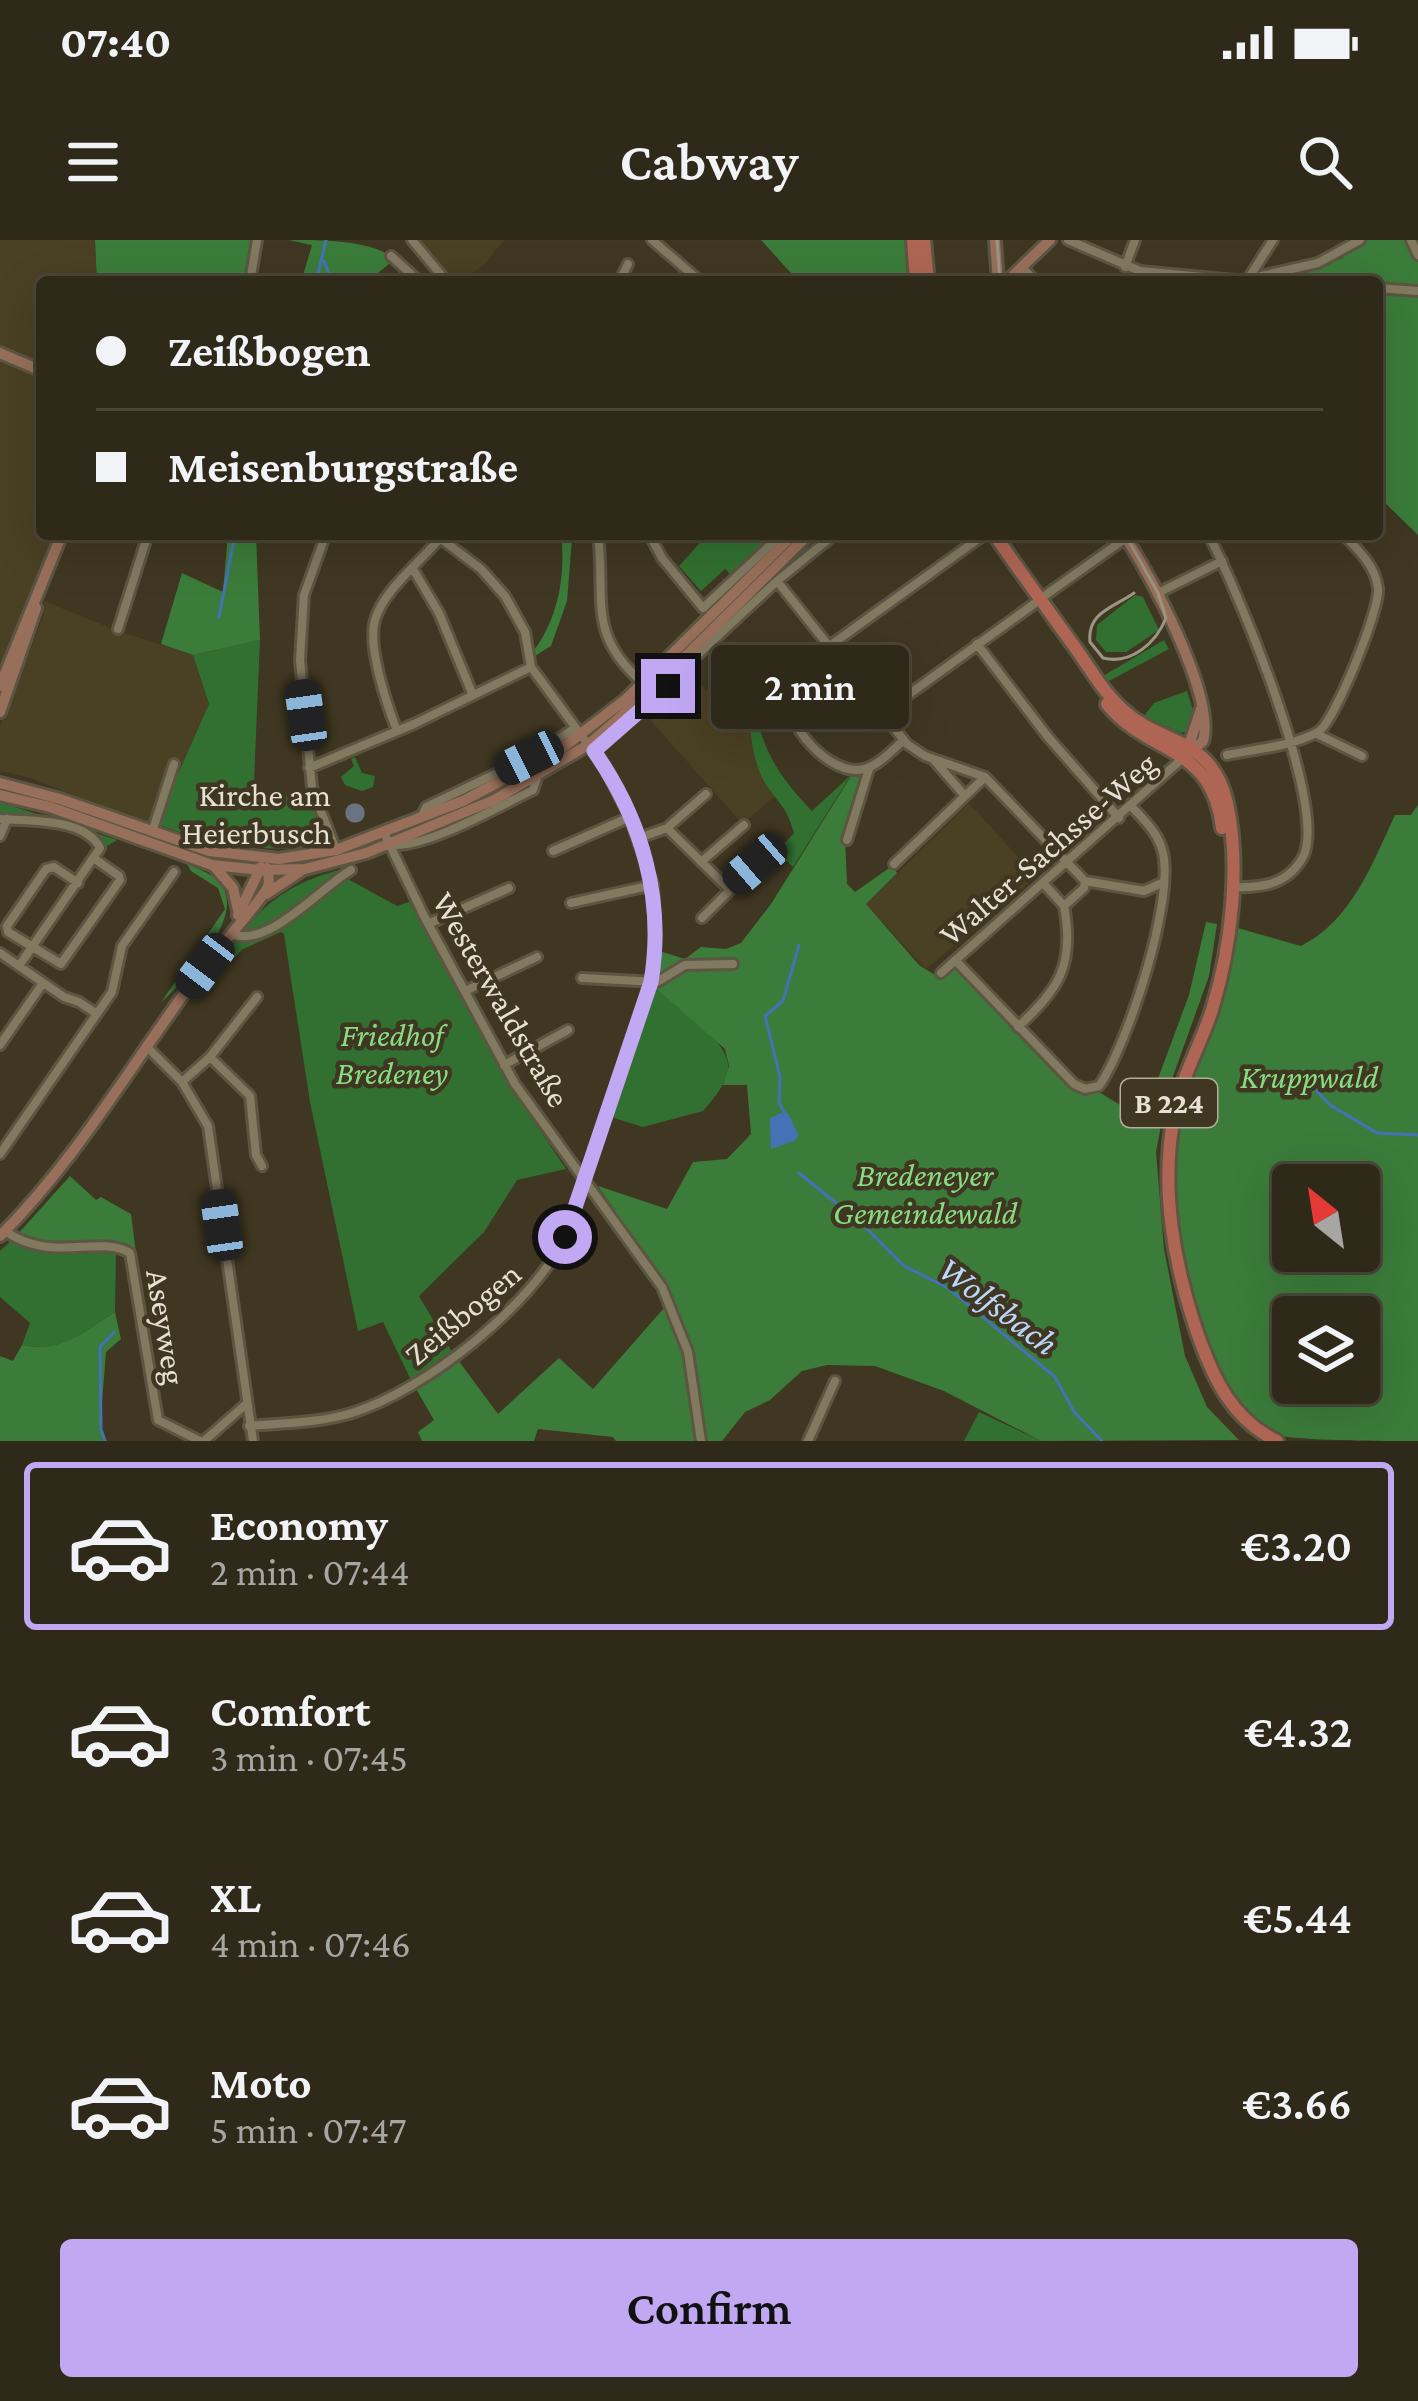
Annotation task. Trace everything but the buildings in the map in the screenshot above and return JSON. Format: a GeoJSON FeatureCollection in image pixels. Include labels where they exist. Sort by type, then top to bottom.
{"type":"FeatureCollection","features":[{"type":"Feature","properties":{"kind":"main road"},"geometry":{"type":"LineString","coordinates":[[913,240],[916,276]]}},
{"type":"Feature","properties":{"kind":"main road"},"geometry":{"type":"LineString","coordinates":[[924,240],[927,276]]}},
{"type":"Feature","properties":{"kind":"main road"},"geometry":{"type":"LineString","coordinates":[[995,240],[1001,276]]}},
{"type":"Feature","properties":{"kind":"main road"},"geometry":{"type":"LineString","coordinates":[[1011,276],[1050,240]]}},
{"type":"Feature","properties":{"kind":"main road"},"geometry":{"type":"LineString","coordinates":[[997,260],[1028,264]]}},
{"type":"Feature","properties":{"kind":"main road"},"geometry":{"type":"LineString","coordinates":[[0,352],[36,367]]}},
{"type":"Feature","properties":{"kind":"main road"},"geometry":{"type":"LineString","coordinates":[[0,686],[60,540]]}},
{"type":"Feature","properties":{"kind":"main road"},"geometry":{"type":"LineString","coordinates":[[0,780],[264,866],[386,839],[584,740],[788,540]]}},
{"type":"Feature","properties":{"kind":"main road"},"geometry":{"type":"LineString","coordinates":[[234,924],[259,899],[305,869],[537,778],[649,692],[803,540]]}},
{"type":"Feature","properties":{"kind":"main road","name":"B 224"},"geometry":{"type":"LineString","coordinates":[[990,540],[1037,601]]}},
{"type":"Feature","properties":{"kind":"main road","name":"B 224"},"geometry":{"type":"LineString","coordinates":[[998,540],[1119,718],[1189,751],[1218,779],[1227,804],[1231,887],[1217,990],[1175,1109],[1168,1182],[1178,1266],[1209,1364],[1241,1416],[1277,1441]]}},
{"type":"Feature","properties":{"kind":"main road"},"geometry":{"type":"LineString","coordinates":[[1127,540],[1200,696],[1199,722],[1189,751]]}},
{"type":"Feature","properties":{"kind":"main road"},"geometry":{"type":"LineString","coordinates":[[0,712],[32,628],[38,595]]}},
{"type":"Feature","properties":{"kind":"main road","name":"B 224"},"geometry":{"type":"LineString","coordinates":[[1189,751],[1217,803],[1224,886],[1210,989],[1176,1080],[1163,1133],[1160,1157],[1166,1237],[1181,1305],[1204,1372],[1222,1405],[1260,1441]]}},
{"type":"Feature","properties":{"kind":"main road"},"geometry":{"type":"LineString","coordinates":[[0,795],[50,807],[212,865],[305,869]]}},
{"type":"Feature","properties":{"kind":"main road"},"geometry":{"type":"LineString","coordinates":[[212,865],[232,888],[234,924]]}},
{"type":"Feature","properties":{"kind":"main road"},"geometry":{"type":"LineString","coordinates":[[259,899],[268,884],[264,866]]}},
{"type":"Feature","properties":{"kind":"main road"},"geometry":{"type":"LineString","coordinates":[[3,1234],[58,1170],[234,924],[264,866]]}},
{"type":"Feature","properties":{"kind":"street"},"geometry":{"type":"LineString","coordinates":[[251,276],[257,240]]}},
{"type":"Feature","properties":{"kind":"street"},"geometry":{"type":"LineString","coordinates":[[412,240],[442,276]]}},
{"type":"Feature","properties":{"kind":"street"},"geometry":{"type":"LineString","coordinates":[[652,240],[694,276]]}},
{"type":"Feature","properties":{"kind":"street"},"geometry":{"type":"LineString","coordinates":[[1068,240],[1125,267],[1189,276]]}},
{"type":"Feature","properties":{"kind":"street"},"geometry":{"type":"LineString","coordinates":[[1125,267],[1135,240]]}},
{"type":"Feature","properties":{"kind":"street"},"geometry":{"type":"LineString","coordinates":[[1254,276],[1273,240]]}},
{"type":"Feature","properties":{"kind":"street"},"geometry":{"type":"LineString","coordinates":[[1269,276],[1329,259],[1360,240]]}},
{"type":"Feature","properties":{"kind":"street"},"geometry":{"type":"LineString","coordinates":[[1411,240],[1418,256]]}},
{"type":"Feature","properties":{"kind":"street"},"geometry":{"type":"LineString","coordinates":[[391,256],[413,276]]}},
{"type":"Feature","properties":{"kind":"street"},"geometry":{"type":"LineString","coordinates":[[622,276],[628,264]]}},
{"type":"Feature","properties":{"kind":"street"},"geometry":{"type":"LineString","coordinates":[[1028,264],[1033,276]]}},
{"type":"Feature","properties":{"kind":"street"},"geometry":{"type":"LineString","coordinates":[[1383,288],[1418,291]]}},
{"type":"Feature","properties":{"kind":"street"},"geometry":{"type":"LineString","coordinates":[[118,629],[146,540]]}},
{"type":"Feature","properties":{"kind":"street"},"geometry":{"type":"LineString","coordinates":[[324,540],[308,581],[300,639],[312,788],[336,850]]}},
{"type":"Feature","properties":{"kind":"street"},"geometry":{"type":"LineString","coordinates":[[397,731],[373,629],[383,603],[438,540]]}},
{"type":"Feature","properties":{"kind":"street","name":"Zeißbogen"},"geometry":{"type":"LineString","coordinates":[[249,1426],[350,1413],[387,1400],[425,1378],[492,1324],[547,1271],[565,1237],[651,982],[656,936],[653,885],[630,817],[584,740],[531,667],[525,632],[505,596],[446,540]]}},
{"type":"Feature","properties":{"kind":"street"},"geometry":{"type":"LineString","coordinates":[[598,540],[602,628],[616,654],[643,683]]}},
{"type":"Feature","properties":{"kind":"street"},"geometry":{"type":"LineString","coordinates":[[652,540],[704,608],[776,540]]}},
{"type":"Feature","properties":{"kind":"street"},"geometry":{"type":"LineString","coordinates":[[584,740],[828,540]]}},
{"type":"Feature","properties":{"kind":"street"},"geometry":{"type":"LineString","coordinates":[[904,740],[869,768],[848,770],[825,756],[799,728],[786,703],[791,676],[977,540]]}},
{"type":"Feature","properties":{"kind":"street"},"geometry":{"type":"LineString","coordinates":[[883,713],[1120,540]]}},
{"type":"Feature","properties":{"kind":"street"},"geometry":{"type":"LineString","coordinates":[[1211,540],[1280,705],[1308,825],[1303,857],[1290,873],[1260,887],[1231,887]]}},
{"type":"Feature","properties":{"kind":"street"},"geometry":{"type":"LineString","coordinates":[[1227,755],[1316,734],[1334,716],[1377,609],[1372,571],[1348,540]]}},
{"type":"Feature","properties":{"kind":"street"},"geometry":{"type":"LineString","coordinates":[[1156,594],[1222,561]]}},
{"type":"Feature","properties":{"kind":"street"},"geometry":{"type":"LineString","coordinates":[[413,569],[439,613],[472,693]]}},
{"type":"Feature","properties":{"kind":"street"},"geometry":{"type":"LineString","coordinates":[[777,581],[904,740],[933,759],[985,777],[1085,881],[1144,891],[1164,882]]}},
{"type":"Feature","properties":{"kind":"street"},"geometry":{"type":"LineString","coordinates":[[977,644],[1119,818]]}},
{"type":"Feature","properties":{"kind":"street"},"geometry":{"type":"LineString","coordinates":[[309,768],[531,667]]}},
{"type":"Feature","properties":{"kind":"street"},"geometry":{"type":"LineString","coordinates":[[1316,734],[1362,756]]}},
{"type":"Feature","properties":{"kind":"street","name":"Walter-Sachsse-Weg"},"geometry":{"type":"LineString","coordinates":[[941,973],[1189,751]]}},
{"type":"Feature","properties":{"kind":"street"},"geometry":{"type":"LineString","coordinates":[[933,759],[965,796]]}},
{"type":"Feature","properties":{"kind":"street"},"geometry":{"type":"LineString","coordinates":[[137,841],[152,829],[174,764]]}},
{"type":"Feature","properties":{"kind":"street"},"geometry":{"type":"LineString","coordinates":[[847,840],[869,768]]}},
{"type":"Feature","properties":{"kind":"street"},"geometry":{"type":"LineString","coordinates":[[894,864],[985,777]]}},
{"type":"Feature","properties":{"kind":"street"},"geometry":{"type":"LineString","coordinates":[[639,838],[667,828],[706,794]]}},
{"type":"Feature","properties":{"kind":"street"},"geometry":{"type":"LineString","coordinates":[[956,961],[1078,1088],[1091,1089],[1103,1081],[1144,977],[1164,882],[1160,841],[1132,806]]}},
{"type":"Feature","properties":{"kind":"street"},"geometry":{"type":"LineString","coordinates":[[553,851],[630,817]]}},
{"type":"Feature","properties":{"kind":"street"},"geometry":{"type":"LineString","coordinates":[[0,836],[4,819],[58,824],[92,836],[100,848],[20,966]]}},
{"type":"Feature","properties":{"kind":"street"},"geometry":{"type":"LineString","coordinates":[[701,862],[744,825]]}},
{"type":"Feature","properties":{"kind":"street"},"geometry":{"type":"LineString","coordinates":[[667,828],[728,888]]}},
{"type":"Feature","properties":{"kind":"street","name":"Westerwaldstraße"},"geometry":{"type":"LineString","coordinates":[[386,839],[504,1064],[662,1287],[680,1325],[692,1372],[700,1441]]}},
{"type":"Feature","properties":{"kind":"street"},"geometry":{"type":"LineString","coordinates":[[78,884],[54,867],[46,869],[7,926],[8,932],[61,964],[120,880],[95,859]]}},
{"type":"Feature","properties":{"kind":"street"},"geometry":{"type":"LineString","coordinates":[[702,918],[755,864]]}},
{"type":"Feature","properties":{"kind":"street"},"geometry":{"type":"LineString","coordinates":[[234,924],[247,938],[280,922],[351,870]]}},
{"type":"Feature","properties":{"kind":"street"},"geometry":{"type":"LineString","coordinates":[[0,1154],[116,985],[122,946],[174,872]]}},
{"type":"Feature","properties":{"kind":"street"},"geometry":{"type":"LineString","coordinates":[[1064,906],[1084,888],[1085,881]]}},
{"type":"Feature","properties":{"kind":"street"},"geometry":{"type":"LineString","coordinates":[[1018,1027],[1051,995],[1062,974],[1064,906],[1044,884]]}},
{"type":"Feature","properties":{"kind":"street"},"geometry":{"type":"LineString","coordinates":[[572,903],[653,885]]}},
{"type":"Feature","properties":{"kind":"street"},"geometry":{"type":"LineString","coordinates":[[428,924],[509,888]]}},
{"type":"Feature","properties":{"kind":"street"},"geometry":{"type":"LineString","coordinates":[[1144,891],[1160,910]]}},
{"type":"Feature","properties":{"kind":"street"},"geometry":{"type":"LineString","coordinates":[[0,953],[97,1014]]}},
{"type":"Feature","properties":{"kind":"street"},"geometry":{"type":"LineString","coordinates":[[465,991],[537,957]]}},
{"type":"Feature","properties":{"kind":"street"},"geometry":{"type":"LineString","coordinates":[[582,978],[651,982],[666,980],[685,965],[734,964]]}},
{"type":"Feature","properties":{"kind":"street"},"geometry":{"type":"LineString","coordinates":[[0,1045],[44,983]]}},
{"type":"Feature","properties":{"kind":"street"},"geometry":{"type":"LineString","coordinates":[[182,1082],[210,1057],[257,997]]}},
{"type":"Feature","properties":{"kind":"street"},"geometry":{"type":"LineString","coordinates":[[504,1064],[568,1030]]}},
{"type":"Feature","properties":{"kind":"street"},"geometry":{"type":"LineString","coordinates":[[146,1046],[182,1082],[202,1113],[210,1140],[253,1441]]}},
{"type":"Feature","properties":{"kind":"street"},"geometry":{"type":"LineString","coordinates":[[210,1057],[250,1096],[256,1155],[262,1166]]}},
{"type":"Feature","properties":{"kind":"street","name":"Aseyweg"},"geometry":{"type":"LineString","coordinates":[[3,1234],[53,1249],[118,1247],[130,1252],[158,1420],[202,1441],[246,1404]]}},
{"type":"Feature","properties":{"kind":"street"},"geometry":{"type":"LineString","coordinates":[[808,1441],[835,1382]]}},
{"type":"Feature","properties":{"kind":"shaded area"},"geometry":{"type":"Polygon","coordinates":[[[0,240],[95,240],[97,276],[36,276],[36,361],[0,346],[0,240]]]}},
{"type":"Feature","properties":{"kind":"shaded area"},"geometry":{"type":"Polygon","coordinates":[[[414,240],[504,240],[468,276],[445,276],[414,240]]]}},
{"type":"Feature","properties":{"kind":"shaded area"},"geometry":{"type":"Polygon","coordinates":[[[0,358],[36,373],[36,540],[53,540],[0,677],[0,358]]]}},
{"type":"Feature","properties":{"kind":"shaded area"},"geometry":{"type":"Polygon","coordinates":[[[44,601],[193,655],[209,704],[185,763],[171,767],[150,821],[0,771],[0,727],[43,617],[44,601]]]}},
{"type":"Feature","properties":{"kind":"shaded area"},"geometry":{"type":"Polygon","coordinates":[[[689,673],[733,718],[749,705],[757,766],[776,795],[745,822],[646,715],[689,673]]]}},
{"type":"Feature","properties":{"kind":"shaded area"},"geometry":{"type":"Polygon","coordinates":[[[969,803],[1036,877],[926,969],[866,904],[969,803]]]}},
{"type":"Feature","properties":{"kind":"green space"},"geometry":{"type":"Polygon","coordinates":[[[95,240],[257,240],[248,276],[97,276],[95,240]]]}},
{"type":"Feature","properties":{"kind":"green space"},"geometry":{"type":"Polygon","coordinates":[[[289,240],[360,245],[395,259],[374,276],[303,276],[312,245],[289,240]]]}},
{"type":"Feature","properties":{"kind":"green space"},"geometry":{"type":"Polygon","coordinates":[[[761,240],[906,240],[909,276],[794,276],[761,240]]]}},
{"type":"Feature","properties":{"kind":"green space"},"geometry":{"type":"Polygon","coordinates":[[[1363,240],[1418,240],[1418,535],[1383,501],[1383,276],[1272,276],[1341,259],[1363,240]]]}},
{"type":"Feature","properties":{"kind":"green space"},"geometry":{"type":"Polygon","coordinates":[[[227,540],[256,540],[260,640],[193,655],[161,644],[182,573],[223,592],[227,540]]]}},
{"type":"Feature","properties":{"kind":"green space"},"geometry":{"type":"Polygon","coordinates":[[[561,540],[572,540],[567,601],[551,646],[533,657],[558,596],[561,540]]]}},
{"type":"Feature","properties":{"kind":"green space"},"geometry":{"type":"Polygon","coordinates":[[[703,540],[768,540],[732,576],[725,569],[701,591],[679,566],[703,540]]]}},
{"type":"Feature","properties":{"kind":"green space"},"geometry":{"type":"Polygon","coordinates":[[[1135,595],[1143,597],[1159,630],[1126,652],[1106,652],[1096,640],[1097,625],[1135,595]]]}},
{"type":"Feature","properties":{"kind":"green space"},"geometry":{"type":"Polygon","coordinates":[[[260,640],[254,781],[259,791],[309,799],[325,840],[322,846],[240,846],[160,825],[209,704],[193,655],[260,640]]]}},
{"type":"Feature","properties":{"kind":"green space"},"geometry":{"type":"Polygon","coordinates":[[[1164,640],[1169,649],[1107,682],[1103,676],[1164,640]]]}},
{"type":"Feature","properties":{"kind":"green space"},"geometry":{"type":"Polygon","coordinates":[[[1187,691],[1194,713],[1189,731],[1181,733],[1144,716],[1154,703],[1187,691]]]}},
{"type":"Feature","properties":{"kind":"green space"},"geometry":{"type":"Polygon","coordinates":[[[752,697],[772,759],[812,811],[851,775],[793,867],[777,851],[794,833],[757,764],[750,729],[752,697]]]}},
{"type":"Feature","properties":{"kind":"green space"},"geometry":{"type":"Polygon","coordinates":[[[355,757],[362,773],[375,776],[373,787],[362,791],[345,785],[341,777],[354,766],[351,759],[355,757]]]}},
{"type":"Feature","properties":{"kind":"green space","name":"Bredeneyer Gemeindewald"},"geometry":{"type":"Polygon","coordinates":[[[851,776],[865,778],[845,839],[847,884],[855,892],[892,866],[897,873],[866,904],[919,965],[935,975],[956,962],[1077,1088],[1094,1089],[1143,1119],[1189,995],[1206,922],[1217,924],[1209,976],[1167,1093],[1156,1152],[1164,1249],[1185,1356],[1207,1407],[1239,1440],[1041,1441],[944,1391],[875,1366],[827,1365],[802,1371],[770,1400],[745,1412],[722,1441],[707,1441],[700,1400],[704,1441],[616,1441],[538,1429],[534,1441],[422,1441],[418,1432],[434,1420],[412,1382],[452,1352],[498,1414],[559,1358],[593,1389],[671,1300],[598,1186],[667,1209],[693,1162],[727,1159],[751,1134],[747,1085],[723,1085],[729,1066],[725,1049],[651,984],[656,950],[685,959],[701,947],[726,949],[741,943],[771,904],[851,776]]]}},
{"type":"Feature","properties":{"kind":"green space"},"geometry":{"type":"Polygon","coordinates":[[[0,802],[53,819],[0,814],[0,802]]]}},
{"type":"Feature","properties":{"kind":"green space","name":"Kruppwald"},"geometry":{"type":"Polygon","coordinates":[[[1418,805],[1418,1441],[1281,1436],[1252,1417],[1227,1387],[1193,1306],[1176,1216],[1180,1113],[1234,927],[1301,946],[1319,935],[1358,889],[1395,815],[1411,815],[1418,805]]]}},
{"type":"Feature","properties":{"kind":"green space"},"geometry":{"type":"Polygon","coordinates":[[[76,827],[117,840],[107,846],[76,827]]]}},
{"type":"Feature","properties":{"kind":"green space"},"geometry":{"type":"Polygon","coordinates":[[[187,864],[220,883],[226,913],[210,948],[160,1004],[225,909],[218,888],[187,864]]]}},
{"type":"Feature","properties":{"kind":"green space","name":"Friedhof Bredeney"},"geometry":{"type":"Polygon","coordinates":[[[346,868],[304,904],[306,912],[346,878],[397,906],[409,902],[511,1087],[566,1169],[517,1180],[484,1232],[419,1296],[452,1352],[412,1382],[383,1322],[358,1331],[310,1102],[284,934],[243,949],[207,979],[264,908],[298,885],[346,868]]]}},
{"type":"Feature","properties":{"kind":"green space"},"geometry":{"type":"Polygon","coordinates":[[[651,984],[711,1034],[727,1058],[728,1069],[703,1111],[643,1127],[608,1116],[651,984]]]}},
{"type":"Feature","properties":{"kind":"green space"},"geometry":{"type":"Polygon","coordinates":[[[70,1176],[96,1200],[101,1197],[131,1214],[136,1253],[124,1244],[46,1246],[16,1236],[70,1176]]]}},
{"type":"Feature","properties":{"kind":"green space"},"geometry":{"type":"Polygon","coordinates":[[[12,1240],[52,1252],[116,1248],[115,1312],[61,1343],[22,1345],[30,1323],[0,1297],[0,1251],[12,1240]]]}},
{"type":"Feature","properties":{"kind":"green space"},"geometry":{"type":"Polygon","coordinates":[[[115,1312],[121,1339],[106,1352],[100,1429],[107,1441],[0,1441],[0,1356],[13,1361],[22,1345],[61,1343],[115,1312]]]}},
{"type":"Feature","properties":{"kind":"green space"},"geometry":{"type":"Polygon","coordinates":[[[979,1412],[1041,1441],[964,1441],[979,1412]]]}},
{"type":"Feature","properties":{"kind":"water"},"geometry":{"type":"Polygon","coordinates":[[[784,1112],[798,1134],[796,1140],[771,1149],[770,1118],[784,1112]]]}},
{"type":"Feature","properties":{"kind":"waterway"},"geometry":{"type":"LineString","coordinates":[[317,276],[326,240]]}},
{"type":"Feature","properties":{"kind":"waterway"},"geometry":{"type":"LineString","coordinates":[[324,261],[330,276]]}},
{"type":"Feature","properties":{"kind":"waterway"},"geometry":{"type":"LineString","coordinates":[[219,617],[234,540]]}},
{"type":"Feature","properties":{"kind":"waterway","name":"Wolfsbach"},"geometry":{"type":"LineString","coordinates":[[784,1112],[765,1016],[783,1001],[799,945]]}},
{"type":"Feature","properties":{"kind":"waterway"},"geometry":{"type":"LineString","coordinates":[[1269,1075],[1292,1082],[1305,1078],[1330,1105],[1377,1133],[1418,1135]]}},
{"type":"Feature","properties":{"kind":"waterway","name":"Wolfsbach"},"geometry":{"type":"LineString","coordinates":[[799,1173],[904,1266],[948,1288],[1055,1377],[1075,1413],[1102,1441]]}},
{"type":"Feature","properties":{"kind":"waterway"},"geometry":{"type":"LineString","coordinates":[[105,1441],[100,1347],[114,1332]]}},
{"type":"Feature","properties":{"kind":"tram line"},"geometry":{"type":"LineString","coordinates":[[997,240],[1000,276]]}},
{"type":"Feature","properties":{"kind":"tram line"},"geometry":{"type":"LineString","coordinates":[[1128,540],[1158,593],[1166,618],[1141,650],[1123,658],[1103,658],[1090,642],[1093,624],[1134,593]]}},
{"type":"Feature","properties":{"kind":"place","name":"Kirche am Heierbusch"},"geometry":{"type":"Point","coordinates":[355,813]}},
{"type":"Feature","properties":{"kind":"route"},"geometry":{"type":"LineString","coordinates":[[565,1237],[651,982],[655,957],[656,910],[648,862],[594,751],[668,686]]}}]}
